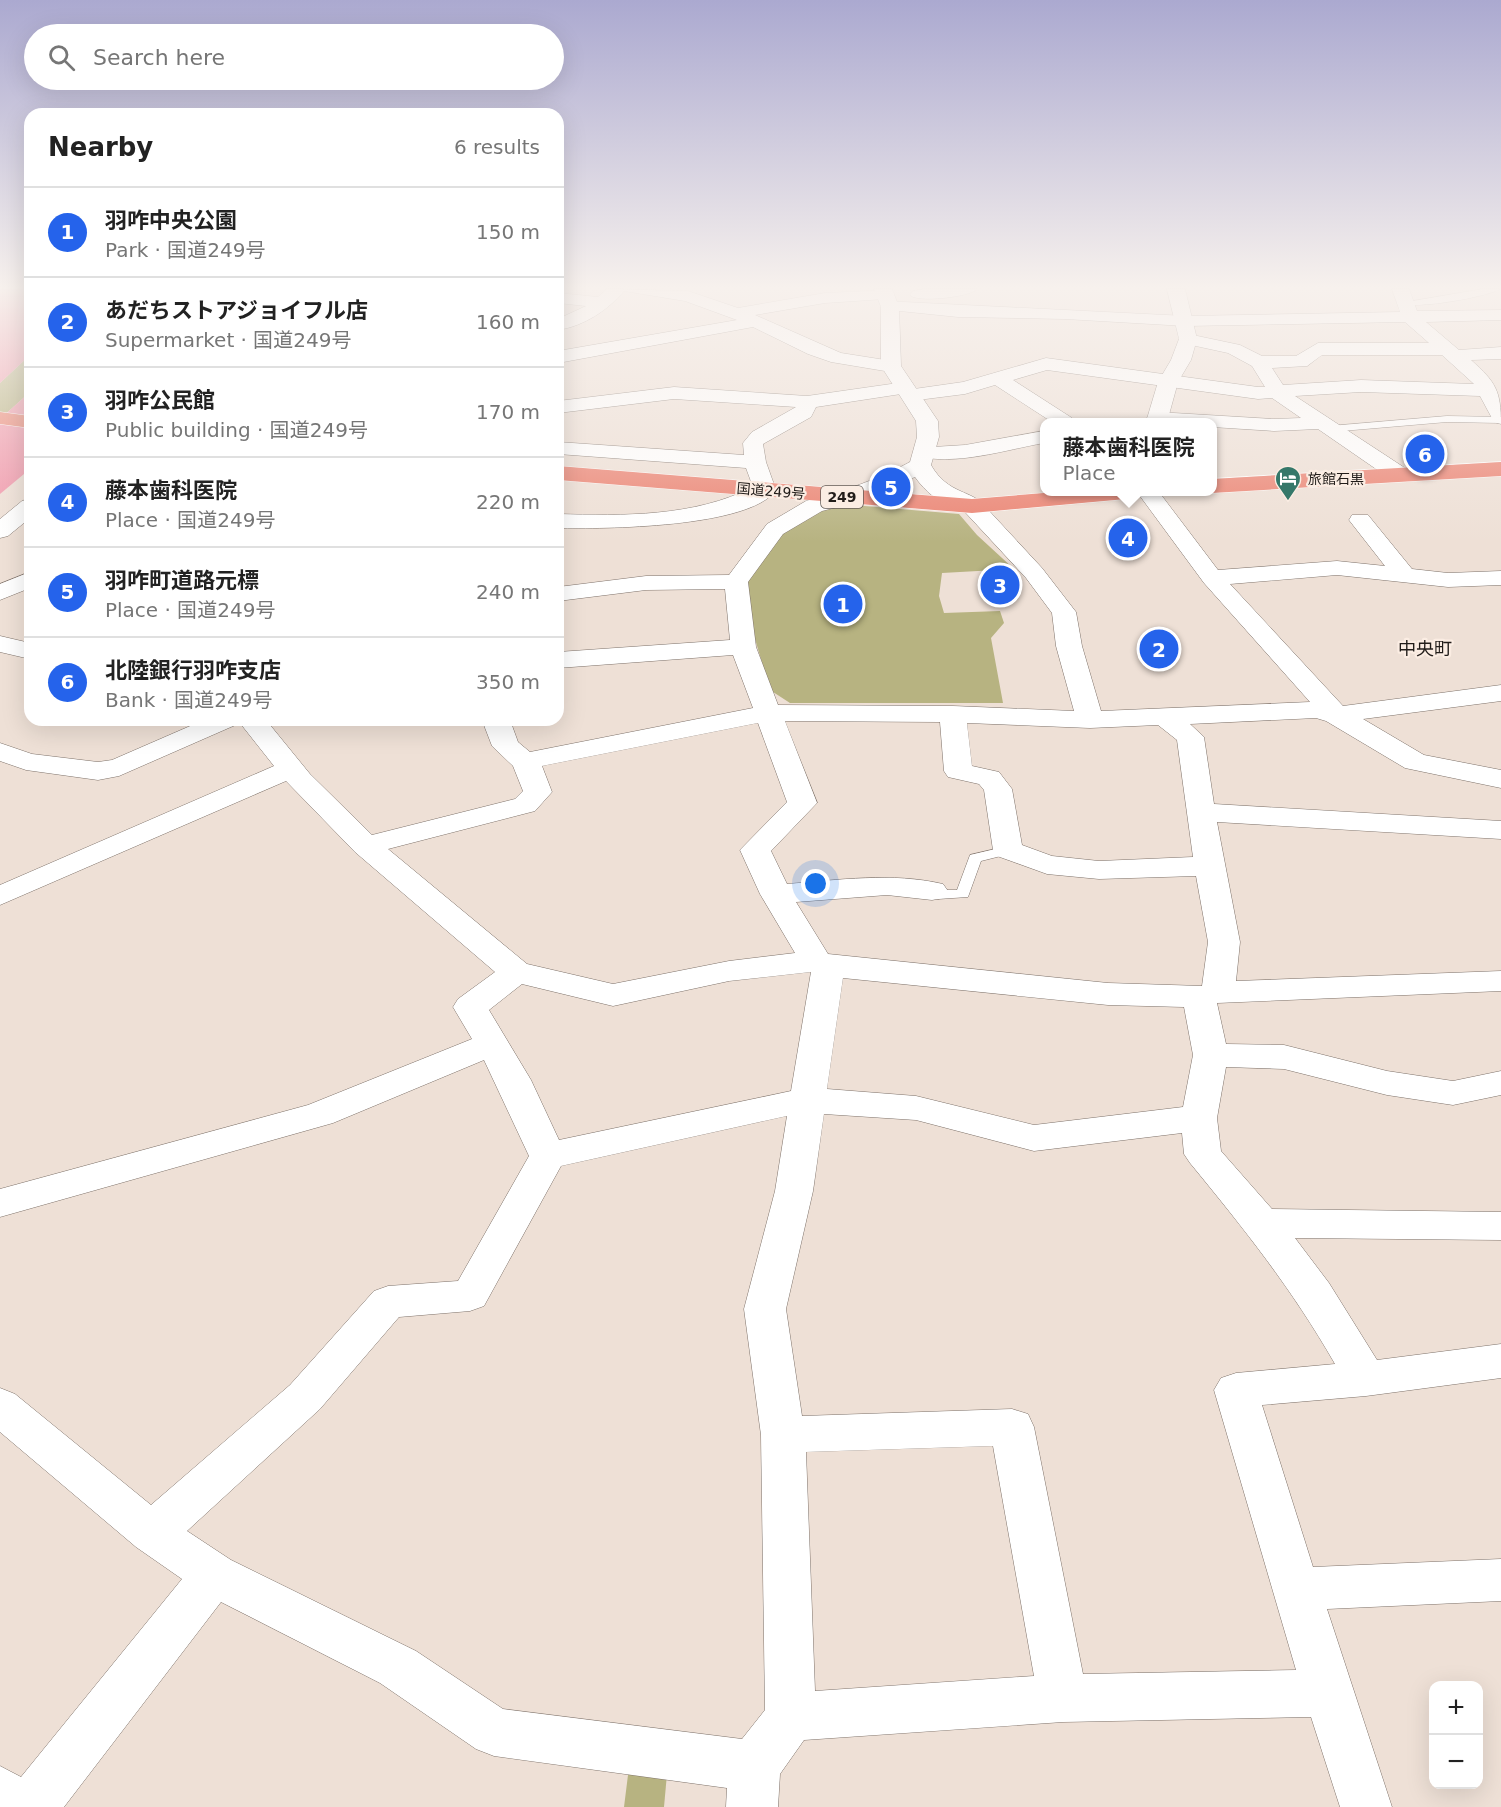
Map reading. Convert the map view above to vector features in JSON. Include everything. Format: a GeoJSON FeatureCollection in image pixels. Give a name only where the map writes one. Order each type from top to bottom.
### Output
{"type":"FeatureCollection","features":[{"type":"Feature","properties":{"kind":"highway"},"geometry":{"type":"LineString","coordinates":[[0,418],[24,421]]}},
{"type":"Feature","properties":{"kind":"highway"},"geometry":{"type":"LineString","coordinates":[[1217,486],[1501,469]]}},
{"type":"Feature","properties":{"kind":"highway","name":"国道249号"},"geometry":{"type":"LineString","coordinates":[[564,473],[972,506],[1082,496]]}},
{"type":"Feature","properties":{"kind":"street"},"geometry":{"type":"LineString","coordinates":[[896,373],[927,422],[928,437],[922,458],[928,482],[942,494],[972,506],[1034,573],[1064,612],[1069,646],[1090,720]]}},
{"type":"Feature","properties":{"kind":"street"},"geometry":{"type":"LineString","coordinates":[[564,406],[674,393],[807,402],[957,389],[1016,373]]}},
{"type":"Feature","properties":{"kind":"street"},"geometry":{"type":"LineString","coordinates":[[1112,373],[1279,394],[1362,386],[1493,393]]}},
{"type":"Feature","properties":{"kind":"street"},"geometry":{"type":"LineString","coordinates":[[1157,418],[1168,382],[1173,373]]}},
{"type":"Feature","properties":{"kind":"street"},"geometry":{"type":"LineString","coordinates":[[1265,373],[1279,394],[1400,475]]}},
{"type":"Feature","properties":{"kind":"street"},"geometry":{"type":"LineString","coordinates":[[1474,373],[1493,393],[1501,419]]}},
{"type":"Feature","properties":{"kind":"street"},"geometry":{"type":"LineString","coordinates":[[999,379],[1058,418]]}},
{"type":"Feature","properties":{"kind":"street"},"geometry":{"type":"LineString","coordinates":[[564,520],[612,522],[663,518],[747,502],[765,490],[754,462],[753,443],[759,436],[804,413],[807,402]]}},
{"type":"Feature","properties":{"kind":"street"},"geometry":{"type":"LineString","coordinates":[[1217,423],[1325,426]]}},
{"type":"Feature","properties":{"kind":"street"},"geometry":{"type":"LineString","coordinates":[[0,1406],[152,1533],[214,1575],[398,1667],[494,1732],[753,1787],[791,1717],[783,1435],[765,1309],[794,1191],[822,964],[776,894],[755,850],[802,803],[743,647],[736,582],[775,529],[814,506],[848,497],[893,480],[922,458],[1040,438]]}},
{"type":"Feature","properties":{"kind":"street"},"geometry":{"type":"LineString","coordinates":[[564,447],[754,462]]}},
{"type":"Feature","properties":{"kind":"street"},"geometry":{"type":"LineString","coordinates":[[1151,496],[1212,578],[1336,715]]}},
{"type":"Feature","properties":{"kind":"street"},"geometry":{"type":"LineString","coordinates":[[0,531],[24,511]]}},
{"type":"Feature","properties":{"kind":"street"},"geometry":{"type":"LineString","coordinates":[[1360,520],[1405,576]]}},
{"type":"Feature","properties":{"kind":"street"},"geometry":{"type":"LineString","coordinates":[[1212,578],[1337,568],[1448,580],[1501,578]]}},
{"type":"Feature","properties":{"kind":"street"},"geometry":{"type":"LineString","coordinates":[[0,593],[24,582]]}},
{"type":"Feature","properties":{"kind":"street"},"geometry":{"type":"LineString","coordinates":[[564,593],[646,583],[736,582]]}},
{"type":"Feature","properties":{"kind":"street"},"geometry":{"type":"LineString","coordinates":[[0,644],[24,650]]}},
{"type":"Feature","properties":{"kind":"street"},"geometry":{"type":"LineString","coordinates":[[564,660],[743,647]]}},
{"type":"Feature","properties":{"kind":"street"},"geometry":{"type":"LineString","coordinates":[[1336,715],[1501,693]]}},
{"type":"Feature","properties":{"kind":"street"},"geometry":{"type":"LineString","coordinates":[[526,762],[551,754],[768,713],[953,714],[1090,720],[1316,710],[1336,715],[1415,762],[1501,779]]}},
{"type":"Feature","properties":{"kind":"street"},"geometry":{"type":"LineString","coordinates":[[953,714],[958,771],[989,778],[998,789],[1008,850],[1047,865],[1099,870],[1210,866]]}},
{"type":"Feature","properties":{"kind":"street"},"geometry":{"type":"LineString","coordinates":[[1166,718],[1191,737],[1200,812],[1224,942],[1209,995],[1211,1055],[1199,1118],[1203,1154],[1262,1223],[1315,1294],[1366,1379]]}},
{"type":"Feature","properties":{"kind":"street"},"geometry":{"type":"LineString","coordinates":[[0,751],[26,762],[98,771],[119,768],[213,726]]}},
{"type":"Feature","properties":{"kind":"street"},"geometry":{"type":"LineString","coordinates":[[257,726],[291,769],[366,846],[516,972],[613,995],[661,987],[729,970],[822,964],[1108,994],[1209,995],[1501,981]]}},
{"type":"Feature","properties":{"kind":"street"},"geometry":{"type":"LineString","coordinates":[[366,846],[525,805],[538,792],[526,762],[506,746],[498,726]]}},
{"type":"Feature","properties":{"kind":"street"},"geometry":{"type":"LineString","coordinates":[[0,896],[291,769]]}},
{"type":"Feature","properties":{"kind":"street"},"geometry":{"type":"LineString","coordinates":[[1200,812],[1501,830]]}},
{"type":"Feature","properties":{"kind":"street"},"geometry":{"type":"LineString","coordinates":[[776,894],[887,886],[932,891]]}},
{"type":"Feature","properties":{"kind":"street"},"geometry":{"type":"LineString","coordinates":[[516,972],[470,1007],[513,1080],[548,1156]]}},
{"type":"Feature","properties":{"kind":"street"},"geometry":{"type":"LineString","coordinates":[[0,1203],[320,1114],[492,1044]]}},
{"type":"Feature","properties":{"kind":"street"},"geometry":{"type":"LineString","coordinates":[[1211,1055],[1284,1057],[1387,1083],[1453,1092],[1501,1083]]}},
{"type":"Feature","properties":{"kind":"street"},"geometry":{"type":"LineString","coordinates":[[152,1533],[305,1397],[388,1302],[470,1295],[548,1156],[806,1100],[916,1108],[1034,1138],[1199,1118]]}},
{"type":"Feature","properties":{"kind":"street"},"geometry":{"type":"LineString","coordinates":[[1262,1223],[1501,1227]]}},
{"type":"Feature","properties":{"kind":"street"},"geometry":{"type":"LineString","coordinates":[[1366,1807],[1326,1693],[1298,1588],[1236,1390],[1366,1379],[1501,1361]]}},
{"type":"Feature","properties":{"kind":"street"},"geometry":{"type":"LineString","coordinates":[[783,1435],[1012,1427],[1063,1698]]}},
{"type":"Feature","properties":{"kind":"street"},"geometry":{"type":"LineString","coordinates":[[31,1807],[214,1575]]}},
{"type":"Feature","properties":{"kind":"street"},"geometry":{"type":"LineString","coordinates":[[1298,1588],[1501,1580]]}},
{"type":"Feature","properties":{"kind":"street"},"geometry":{"type":"LineString","coordinates":[[791,1717],[1063,1698],[1326,1693]]}},
{"type":"Feature","properties":{"kind":"street"},"geometry":{"type":"LineString","coordinates":[[0,1792],[11,1807]]}},
{"type":"Feature","properties":{"kind":"lane"},"geometry":{"type":"LineString","coordinates":[[1325,426],[1447,419],[1501,419]]}},
{"type":"Feature","properties":{"kind":"lane"},"geometry":{"type":"LineString","coordinates":[[932,891],[938,895],[963,894],[975,858],[1008,850]]}},
{"type":"Feature","properties":{"kind":"shaded area"},"geometry":{"type":"Polygon","coordinates":[[[0,373],[10,373],[0,383],[0,373]]]}},
{"type":"Feature","properties":{"kind":"shaded area"},"geometry":{"type":"Polygon","coordinates":[[[10,373],[24,373],[24,397],[0,419],[0,383],[10,373]]]}},
{"type":"Feature","properties":{"kind":"shaded area"},"geometry":{"type":"Polygon","coordinates":[[[24,397],[24,474],[0,494],[0,419],[24,397]]]}},
{"type":"Feature","properties":{"kind":"shaded area"},"geometry":{"type":"Polygon","coordinates":[[[841,504],[959,514],[977,535],[1014,569],[942,573],[939,596],[944,613],[1000,611],[1004,623],[991,638],[1003,703],[790,703],[770,690],[740,588],[770,543],[790,524],[820,510],[841,504]]]}},
{"type":"Feature","properties":{"kind":"shaded area"},"geometry":{"type":"Polygon","coordinates":[[[630,1759],[668,1763],[664,1807],[624,1807],[630,1759]]]}},
{"type":"Feature","properties":{"kind":"place","name":"北陸銀行羽咋支店"},"geometry":{"type":"Point","coordinates":[1425,454]}},
{"type":"Feature","properties":{"kind":"place","name":"羽咋町道路元標"},"geometry":{"type":"Point","coordinates":[891,487]}},
{"type":"Feature","properties":{"kind":"place","name":"旅館石黒"},"geometry":{"type":"Point","coordinates":[1288,502]}},
{"type":"Feature","properties":{"kind":"place","name":"藤本歯科医院"},"geometry":{"type":"Point","coordinates":[1128,538]}},
{"type":"Feature","properties":{"kind":"place","name":"羽咋公民館"},"geometry":{"type":"Point","coordinates":[1000,585]}},
{"type":"Feature","properties":{"kind":"place","name":"羽咋中央公園"},"geometry":{"type":"Point","coordinates":[843,604]}},
{"type":"Feature","properties":{"kind":"place","name":"あだちストアジョイフル店"},"geometry":{"type":"Point","coordinates":[1159,649]}},
{"type":"Feature","properties":{"kind":"district","name":"中央町"},"geometry":{"type":"Point","coordinates":[1425,649]}}]}
